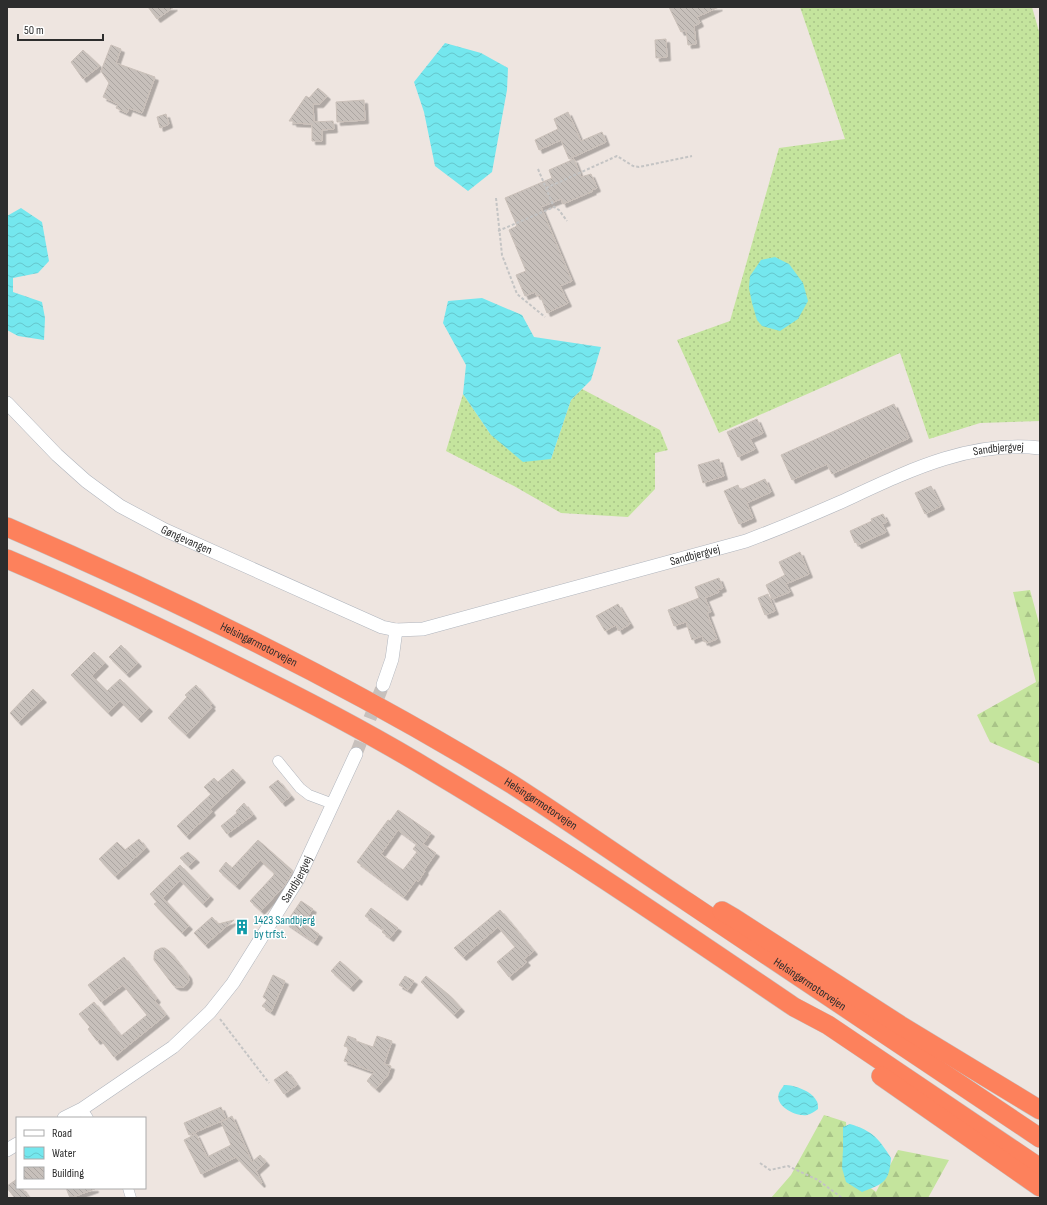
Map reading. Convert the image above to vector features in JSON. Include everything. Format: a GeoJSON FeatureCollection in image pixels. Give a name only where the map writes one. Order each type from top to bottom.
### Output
{"type":"FeatureCollection","features":[{"type":"Feature","properties":{"kind":"highway","name":"Helsingørmotorvejen"},"geometry":{"type":"LineString","coordinates":[[7,527],[219,624],[333,682],[415,727],[514,786],[1040,1138]]}},
{"type":"Feature","properties":{"kind":"highway","name":"Helsingørmotorvejen"},"geometry":{"type":"LineString","coordinates":[[7,558],[213,653],[325,711],[420,764],[540,837],[794,1007],[828,1025],[1040,1168]]}},
{"type":"Feature","properties":{"kind":"highway"},"geometry":{"type":"LineString","coordinates":[[640,870],[734,918],[900,1025],[1040,1110]]}},
{"type":"Feature","properties":{"kind":"highway"},"geometry":{"type":"LineString","coordinates":[[794,1007],[821,1034],[1040,1187]]}},
{"type":"Feature","properties":{"kind":"street","name":"Gøngevangen"},"geometry":{"type":"LineString","coordinates":[[7,403],[57,455],[86,481],[120,506],[165,530],[382,627],[396,630]]}},
{"type":"Feature","properties":{"kind":"street","name":"Sandbjergvej"},"geometry":{"type":"LineString","coordinates":[[396,630],[423,629],[746,541],[798,522],[896,477],[942,459],[983,449],[1040,448]]}},
{"type":"Feature","properties":{"kind":"street"},"geometry":{"type":"LineString","coordinates":[[383,686],[392,659],[396,630]]}},
{"type":"Feature","properties":{"kind":"street","name":"Sandbjergvej"},"geometry":{"type":"LineString","coordinates":[[69,1117],[85,1114],[173,1048],[212,1009],[234,983],[298,879],[356,754]]}},
{"type":"Feature","properties":{"kind":"street"},"geometry":{"type":"LineString","coordinates":[[278,761],[300,788],[309,794],[333,804]]}},
{"type":"Feature","properties":{"kind":"street"},"geometry":{"type":"LineString","coordinates":[[7,1150],[16,1145]]}},
{"type":"Feature","properties":{"kind":"path"},"geometry":{"type":"LineString","coordinates":[[546,188],[617,156],[633,166],[639,167],[692,156]]}},
{"type":"Feature","properties":{"kind":"path"},"geometry":{"type":"LineString","coordinates":[[538,169],[554,207],[559,210],[567,221]]}},
{"type":"Feature","properties":{"kind":"path"},"geometry":{"type":"LineString","coordinates":[[496,198],[498,231],[502,255],[516,294],[545,317]]}},
{"type":"Feature","properties":{"kind":"path"},"geometry":{"type":"LineString","coordinates":[[498,231],[554,207]]}},
{"type":"Feature","properties":{"kind":"path"},"geometry":{"type":"LineString","coordinates":[[212,1009],[269,1083]]}},
{"type":"Feature","properties":{"kind":"path"},"geometry":{"type":"LineString","coordinates":[[760,1163],[770,1170],[788,1166],[818,1180],[842,1198]]}},
{"type":"Feature","properties":{"kind":"green space"},"geometry":{"type":"Polygon","coordinates":[[[800,7],[1032,7],[1040,35],[1040,421],[980,423],[929,439],[900,353],[719,433],[677,340],[730,321],[779,148],[845,139],[800,7]]]}},
{"type":"Feature","properties":{"kind":"green space"},"geometry":{"type":"Polygon","coordinates":[[[582,389],[660,430],[668,450],[655,453],[655,489],[628,517],[561,513],[514,486],[446,451],[463,394],[491,435],[551,459],[571,400],[582,389]]]}},
{"type":"Feature","properties":{"kind":"green space"},"geometry":{"type":"Polygon","coordinates":[[[1030,590],[1040,627],[1040,764],[990,742],[977,715],[1036,682],[1013,592],[1030,590]]]}},
{"type":"Feature","properties":{"kind":"green space"},"geometry":{"type":"Polygon","coordinates":[[[824,1115],[846,1122],[848,1171],[876,1192],[898,1150],[949,1160],[928,1198],[771,1198],[791,1175],[824,1115]]]}},
{"type":"Feature","properties":{"kind":"water"},"geometry":{"type":"Polygon","coordinates":[[[445,43],[481,53],[508,68],[507,90],[492,172],[468,191],[435,166],[424,112],[414,82],[445,43]]]}},
{"type":"Feature","properties":{"kind":"water"},"geometry":{"type":"Polygon","coordinates":[[[21,208],[42,222],[49,261],[38,273],[13,278],[13,292],[42,302],[45,318],[44,340],[18,336],[7,330],[7,216],[21,208]]]}},
{"type":"Feature","properties":{"kind":"water"},"geometry":{"type":"Polygon","coordinates":[[[775,257],[789,264],[803,283],[808,301],[798,319],[780,331],[762,326],[757,320],[749,288],[750,276],[761,260],[775,257]]]}},
{"type":"Feature","properties":{"kind":"water"},"geometry":{"type":"Polygon","coordinates":[[[482,298],[522,315],[534,337],[601,347],[591,380],[571,400],[551,459],[523,462],[491,435],[463,394],[466,365],[443,323],[448,301],[482,298]]]}},
{"type":"Feature","properties":{"kind":"water"},"geometry":{"type":"Polygon","coordinates":[[[784,1085],[798,1087],[807,1091],[814,1097],[818,1104],[818,1109],[808,1115],[797,1114],[787,1110],[778,1098],[779,1092],[784,1085]]]}},
{"type":"Feature","properties":{"kind":"water"},"geometry":{"type":"Polygon","coordinates":[[[850,1124],[875,1136],[891,1158],[889,1173],[884,1181],[862,1192],[846,1182],[842,1168],[843,1127],[850,1124]]]}},
{"type":"Feature","properties":{"kind":"building"},"geometry":{"type":"Polygon","coordinates":[[[148,7],[174,7],[157,19],[148,7]]]}},
{"type":"Feature","properties":{"kind":"building"},"geometry":{"type":"Polygon","coordinates":[[[669,7],[719,7],[697,17],[700,23],[694,26],[696,44],[688,45],[686,30],[681,32],[669,7]]]}},
{"type":"Feature","properties":{"kind":"building"},"geometry":{"type":"Polygon","coordinates":[[[666,39],[667,57],[656,58],[655,40],[666,39]]]}},
{"type":"Feature","properties":{"kind":"building"},"geometry":{"type":"Polygon","coordinates":[[[111,45],[121,49],[116,63],[155,77],[142,113],[129,108],[127,113],[116,108],[118,104],[103,97],[109,83],[101,71],[111,45]]]}},
{"type":"Feature","properties":{"kind":"building"},"geometry":{"type":"Polygon","coordinates":[[[83,50],[100,66],[83,79],[71,62],[83,50]]]}},
{"type":"Feature","properties":{"kind":"building"},"geometry":{"type":"Polygon","coordinates":[[[318,88],[327,96],[320,104],[313,104],[314,122],[333,121],[334,129],[322,130],[322,141],[312,141],[312,124],[293,123],[293,121],[289,121],[306,96],[309,98],[318,88]]]}},
{"type":"Feature","properties":{"kind":"building"},"geometry":{"type":"Polygon","coordinates":[[[364,100],[365,120],[337,122],[336,102],[364,100]]]}},
{"type":"Feature","properties":{"kind":"building"},"geometry":{"type":"Polygon","coordinates":[[[568,112],[581,141],[602,132],[606,142],[569,159],[561,140],[539,150],[535,140],[558,129],[554,119],[568,112]]]}},
{"type":"Feature","properties":{"kind":"building"},"geometry":{"type":"Polygon","coordinates":[[[166,114],[169,124],[160,128],[157,117],[166,114]]]}},
{"type":"Feature","properties":{"kind":"building"},"geometry":{"type":"Polygon","coordinates":[[[574,159],[581,177],[591,174],[597,188],[563,204],[561,199],[541,207],[572,281],[560,286],[568,303],[547,313],[540,295],[537,296],[535,292],[525,296],[516,275],[526,271],[509,230],[517,226],[505,198],[552,178],[549,170],[574,159]]]}},
{"type":"Feature","properties":{"kind":"building"},"geometry":{"type":"Polygon","coordinates":[[[894,404],[909,438],[832,474],[827,464],[792,480],[781,455],[894,404]]]}},
{"type":"Feature","properties":{"kind":"building"},"geometry":{"type":"Polygon","coordinates":[[[757,419],[763,433],[750,439],[755,449],[738,457],[727,432],[757,419]]]}},
{"type":"Feature","properties":{"kind":"building"},"geometry":{"type":"Polygon","coordinates":[[[719,459],[724,476],[703,483],[698,465],[719,459]]]}},
{"type":"Feature","properties":{"kind":"building"},"geometry":{"type":"Polygon","coordinates":[[[765,479],[771,492],[747,503],[753,518],[739,524],[724,491],[738,485],[740,490],[765,479]]]}},
{"type":"Feature","properties":{"kind":"building"},"geometry":{"type":"Polygon","coordinates":[[[931,486],[941,506],[925,514],[915,493],[931,486]]]}},
{"type":"Feature","properties":{"kind":"building"},"geometry":{"type":"Polygon","coordinates":[[[883,514],[887,522],[882,524],[886,532],[858,545],[856,542],[855,543],[850,531],[883,514]]]}},
{"type":"Feature","properties":{"kind":"building"},"geometry":{"type":"Polygon","coordinates":[[[800,552],[809,574],[786,584],[790,592],[772,599],[766,585],[785,575],[779,562],[800,552]]]}},
{"type":"Feature","properties":{"kind":"building"},"geometry":{"type":"Polygon","coordinates":[[[719,578],[723,588],[718,590],[719,592],[705,598],[711,612],[707,613],[717,639],[707,643],[706,641],[704,642],[702,636],[692,640],[686,622],[674,626],[668,610],[699,598],[695,587],[719,578]]]}},
{"type":"Feature","properties":{"kind":"building"},"geometry":{"type":"Polygon","coordinates":[[[768,594],[775,611],[765,615],[758,598],[768,594]]]}},
{"type":"Feature","properties":{"kind":"building"},"geometry":{"type":"Polygon","coordinates":[[[618,604],[630,624],[619,631],[616,625],[605,631],[596,616],[618,604]]]}},
{"type":"Feature","properties":{"kind":"building"},"geometry":{"type":"Polygon","coordinates":[[[121,645],[138,663],[126,674],[109,657],[121,645]]]}},
{"type":"Feature","properties":{"kind":"building"},"geometry":{"type":"Polygon","coordinates":[[[94,652],[105,663],[92,676],[107,691],[120,679],[149,708],[138,719],[120,701],[108,713],[71,675],[94,652]]]}},
{"type":"Feature","properties":{"kind":"building"},"geometry":{"type":"Polygon","coordinates":[[[196,685],[212,704],[210,705],[212,707],[186,735],[168,718],[187,697],[185,695],[196,685]]]}},
{"type":"Feature","properties":{"kind":"building"},"geometry":{"type":"Polygon","coordinates":[[[33,689],[43,699],[18,722],[10,713],[33,689]]]}},
{"type":"Feature","properties":{"kind":"building"},"geometry":{"type":"Polygon","coordinates":[[[233,769],[242,779],[210,809],[212,812],[186,836],[177,826],[211,794],[204,787],[214,778],[218,782],[233,769]]]}},
{"type":"Feature","properties":{"kind":"building"},"geometry":{"type":"Polygon","coordinates":[[[278,780],[291,796],[282,803],[269,787],[278,780]]]}},
{"type":"Feature","properties":{"kind":"building"},"geometry":{"type":"Polygon","coordinates":[[[244,803],[253,815],[227,834],[221,826],[237,813],[236,811],[244,803]]]}},
{"type":"Feature","properties":{"kind":"building"},"geometry":{"type":"Polygon","coordinates":[[[398,810],[431,833],[423,844],[436,853],[424,870],[425,871],[418,882],[416,880],[404,897],[357,862],[388,820],[390,821],[398,810]],[[398,830],[381,854],[403,870],[417,852],[413,849],[417,844],[398,830]]]}},
{"type":"Feature","properties":{"kind":"building"},"geometry":{"type":"Polygon","coordinates":[[[139,839],[146,848],[115,876],[99,859],[117,842],[125,850],[139,839]]]}},
{"type":"Feature","properties":{"kind":"building"},"geometry":{"type":"Polygon","coordinates":[[[258,840],[293,871],[285,885],[261,911],[250,901],[274,875],[274,873],[260,860],[236,886],[219,871],[226,862],[232,868],[258,840]]]}},
{"type":"Feature","properties":{"kind":"building"},"geometry":{"type":"Polygon","coordinates":[[[188,852],[196,859],[188,866],[180,858],[188,852]]]}},
{"type":"Feature","properties":{"kind":"building"},"geometry":{"type":"Polygon","coordinates":[[[180,865],[210,896],[203,904],[180,880],[163,898],[189,926],[182,933],[154,904],[157,902],[150,894],[180,865]]]}},
{"type":"Feature","properties":{"kind":"building"},"geometry":{"type":"Polygon","coordinates":[[[301,901],[313,909],[303,923],[319,934],[314,942],[286,923],[301,901]]]}},
{"type":"Feature","properties":{"kind":"building"},"geometry":{"type":"Polygon","coordinates":[[[371,908],[398,928],[390,938],[382,932],[384,930],[365,916],[371,908]]]}},
{"type":"Feature","properties":{"kind":"building"},"geometry":{"type":"Polygon","coordinates":[[[500,910],[534,951],[524,959],[527,962],[509,977],[497,962],[515,947],[498,927],[463,957],[454,948],[500,910]]]}},
{"type":"Feature","properties":{"kind":"building"},"geometry":{"type":"Polygon","coordinates":[[[212,917],[218,924],[234,920],[205,945],[194,933],[212,917]]]}},
{"type":"Feature","properties":{"kind":"building"},"geometry":{"type":"Polygon","coordinates":[[[165,948],[169,951],[188,975],[189,980],[184,987],[177,987],[173,985],[154,960],[155,951],[165,948]]]}},
{"type":"Feature","properties":{"kind":"building"},"geometry":{"type":"Polygon","coordinates":[[[124,957],[157,999],[155,1001],[166,1015],[114,1057],[100,1039],[97,1041],[88,1029],[90,1027],[79,1014],[94,1002],[121,1036],[147,1015],[123,985],[101,1002],[88,985],[124,957]]]}},
{"type":"Feature","properties":{"kind":"building"},"geometry":{"type":"Polygon","coordinates":[[[340,961],[359,978],[350,988],[331,971],[340,961]]]}},
{"type":"Feature","properties":{"kind":"building"},"geometry":{"type":"Polygon","coordinates":[[[273,975],[285,981],[271,1012],[262,1006],[267,1000],[263,997],[273,975]]]}},
{"type":"Feature","properties":{"kind":"building"},"geometry":{"type":"Polygon","coordinates":[[[405,976],[414,981],[408,990],[399,985],[405,976]]]}},
{"type":"Feature","properties":{"kind":"building"},"geometry":{"type":"Polygon","coordinates":[[[426,976],[449,995],[461,1008],[454,1015],[421,982],[426,976]]]}},
{"type":"Feature","properties":{"kind":"building"},"geometry":{"type":"Polygon","coordinates":[[[348,1036],[356,1039],[356,1041],[373,1047],[377,1036],[392,1041],[384,1064],[391,1066],[388,1075],[376,1089],[367,1081],[374,1072],[344,1061],[349,1048],[344,1046],[348,1036]]]}},
{"type":"Feature","properties":{"kind":"building"},"geometry":{"type":"Polygon","coordinates":[[[287,1071],[297,1085],[284,1094],[274,1080],[287,1071]]]}},
{"type":"Feature","properties":{"kind":"building"},"geometry":{"type":"Polygon","coordinates":[[[221,1107],[226,1119],[189,1135],[184,1123],[221,1107]]]}},
{"type":"Feature","properties":{"kind":"building"},"geometry":{"type":"Polygon","coordinates":[[[232,1116],[252,1162],[260,1155],[266,1162],[256,1171],[262,1183],[261,1184],[236,1157],[201,1174],[184,1140],[196,1134],[207,1157],[231,1145],[221,1122],[232,1116]]]}},
{"type":"Feature","properties":{"kind":"building"},"geometry":{"type":"Polygon","coordinates":[[[16,1180],[16,1189],[23,1189],[29,1198],[15,1198],[7,1186],[16,1180]]]}},
{"type":"Feature","properties":{"kind":"building"},"geometry":{"type":"Polygon","coordinates":[[[66,1189],[95,1189],[70,1198],[66,1189]]]}},
{"type":"Feature","properties":{"kind":"tunnel"},"geometry":{"type":"LineString","coordinates":[[356,754],[383,685]]}},
{"type":"Feature","properties":{"kind":"place","name":"1423 Sandbjerg by trfst."},"geometry":{"type":"Point","coordinates":[242,927]}}]}
